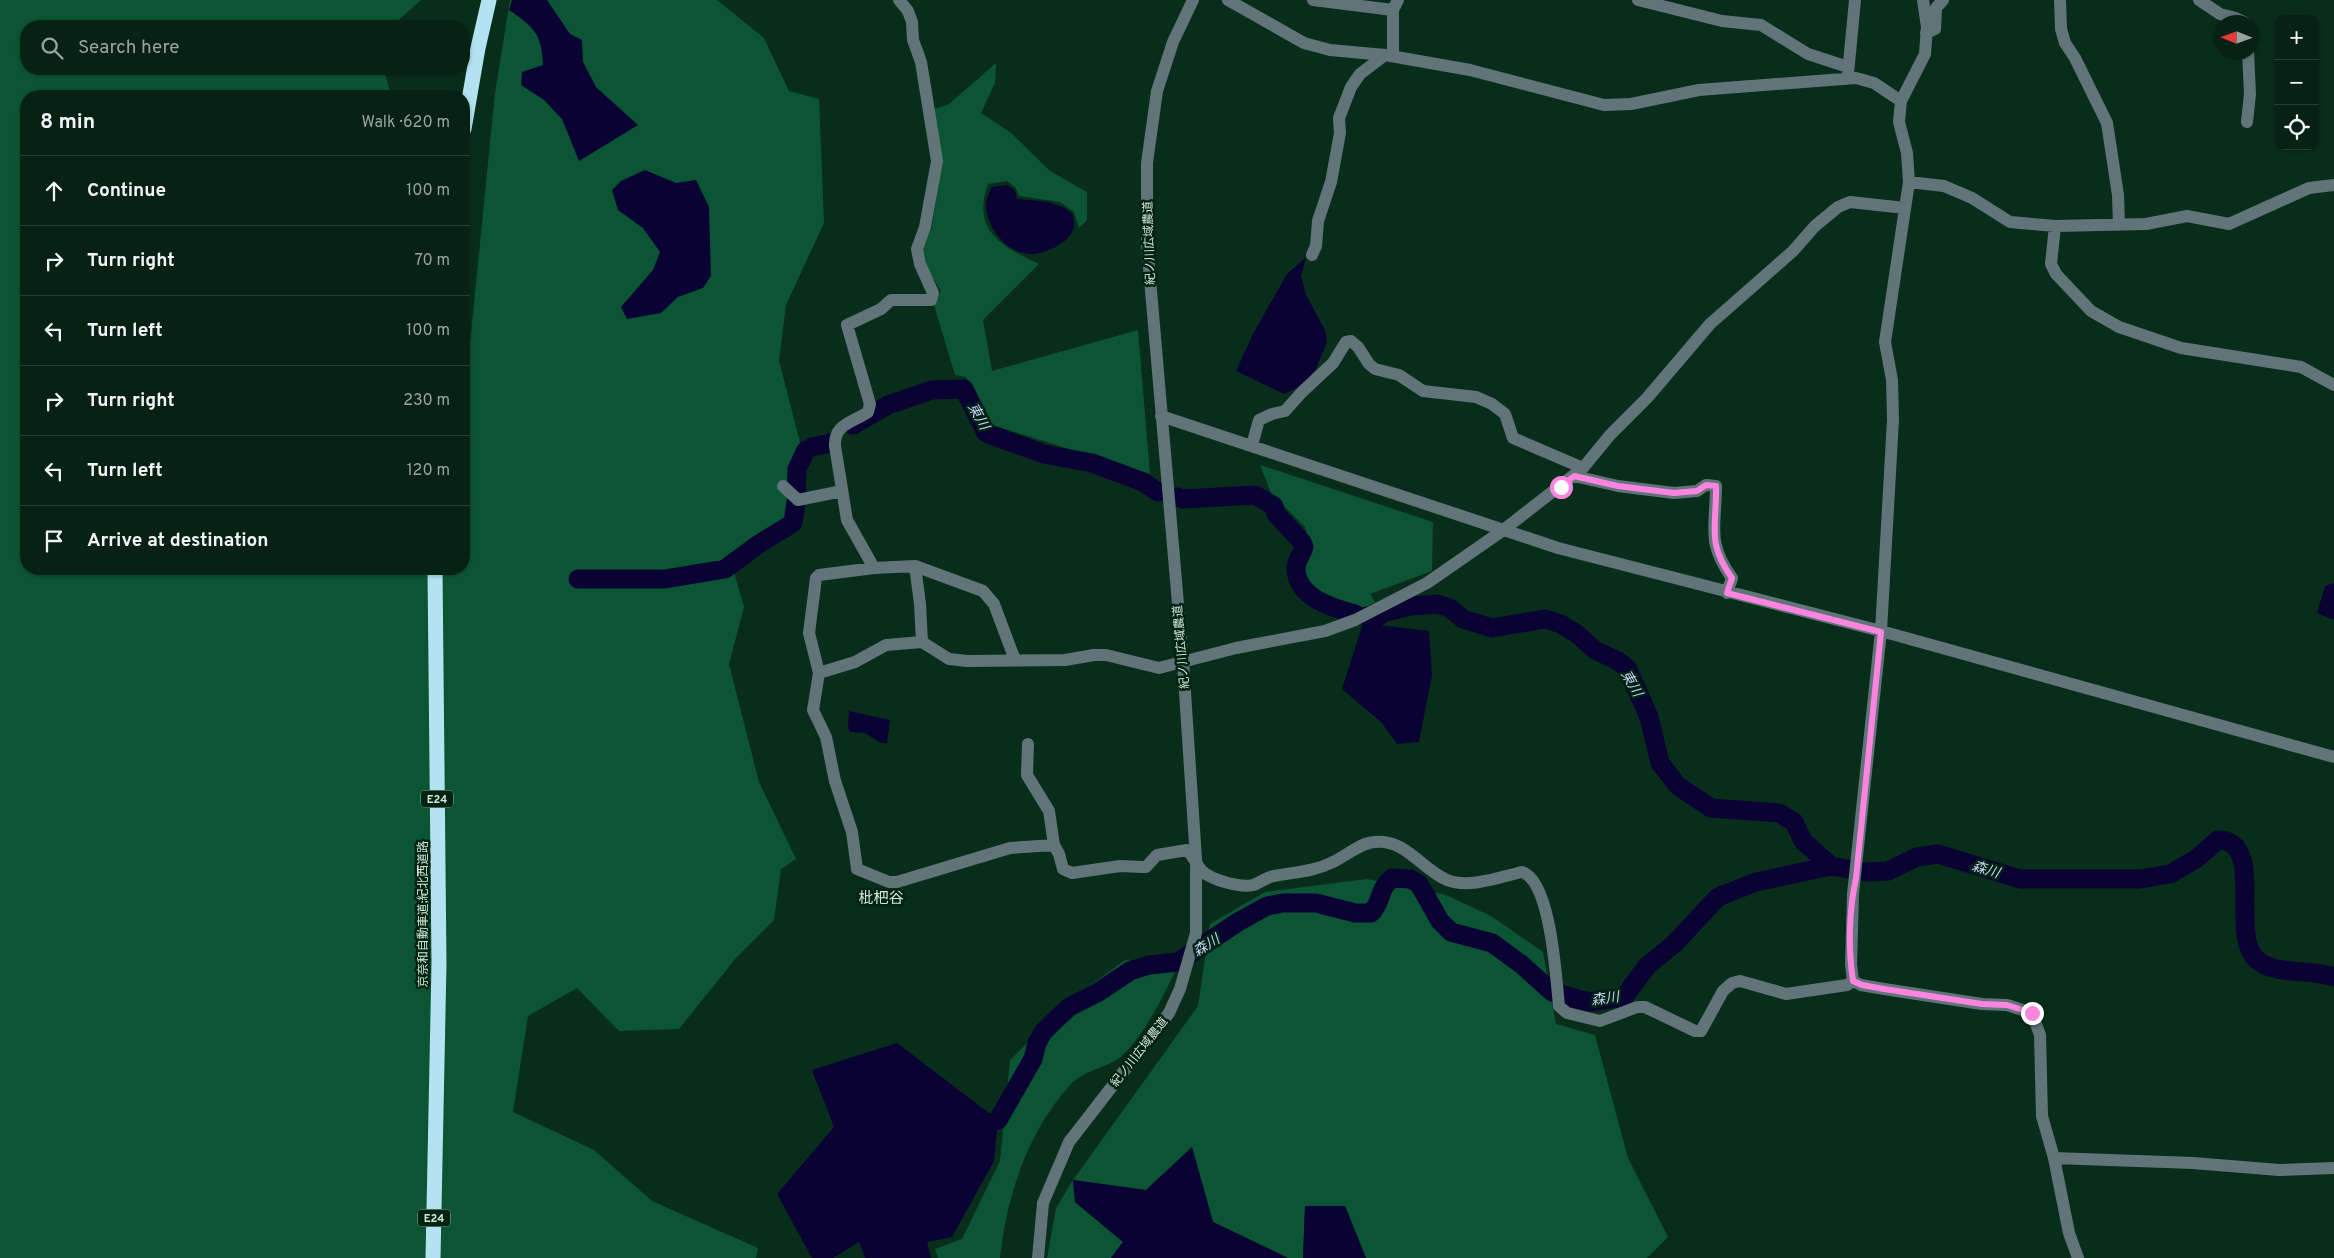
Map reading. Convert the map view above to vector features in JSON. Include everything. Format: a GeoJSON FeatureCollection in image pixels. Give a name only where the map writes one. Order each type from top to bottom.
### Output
{"type":"FeatureCollection","features":[{"type":"Feature","properties":{"kind":"highway"},"geometry":{"type":"LineString","coordinates":[[470,94],[489,0]]}},
{"type":"Feature","properties":{"kind":"highway","name":"京奈和自動車道;紀北西道路"},"geometry":{"type":"LineString","coordinates":[[433,1258],[439,964],[434,635],[436,575]]}},
{"type":"Feature","properties":{"kind":"street"},"geometry":{"type":"LineString","coordinates":[[874,568],[847,520],[834,437],[838,429],[868,412],[870,404],[847,326],[881,309],[891,300],[931,300],[933,293],[920,264],[917,249],[925,227],[937,161],[921,62],[913,40],[910,16],[899,0]]}},
{"type":"Feature","properties":{"kind":"street","name":"紀ノ川広域農道"},"geometry":{"type":"LineString","coordinates":[[1038,1258],[1043,1203],[1069,1142],[1169,1014],[1180,989],[1196,932],[1196,859],[1183,662],[1147,244],[1147,163],[1157,92],[1172,42],[1193,0]]}},
{"type":"Feature","properties":{"kind":"street"},"geometry":{"type":"LineString","coordinates":[[1313,0],[1396,5],[1389,56]]}},
{"type":"Feature","properties":{"kind":"street"},"geometry":{"type":"LineString","coordinates":[[1638,0],[1722,21],[1761,25],[1808,54],[1874,83],[1901,101]]}},
{"type":"Feature","properties":{"kind":"street"},"geometry":{"type":"LineString","coordinates":[[1848,73],[1855,0]]}},
{"type":"Feature","properties":{"kind":"street"},"geometry":{"type":"LineString","coordinates":[[1853,981],[1851,964],[1853,894],[1857,872],[1881,632],[1893,420],[1892,380],[1885,342],[1909,182],[1907,153],[1899,122],[1901,101],[1925,54],[1926,33],[1923,0]]}},
{"type":"Feature","properties":{"kind":"street"},"geometry":{"type":"LineString","coordinates":[[1926,33],[1935,29],[1936,8],[1943,0]]}},
{"type":"Feature","properties":{"kind":"street"},"geometry":{"type":"LineString","coordinates":[[2060,0],[2061,29],[2065,44],[2075,58],[2107,123],[2118,194],[2119,225]]}},
{"type":"Feature","properties":{"kind":"street"},"geometry":{"type":"LineString","coordinates":[[2199,0],[2224,15]]}},
{"type":"Feature","properties":{"kind":"street"},"geometry":{"type":"LineString","coordinates":[[1235,2],[1304,43],[1330,50],[1389,56],[1470,70],[1604,105],[1631,104],[1700,90],[1848,73]]}},
{"type":"Feature","properties":{"kind":"street"},"geometry":{"type":"LineString","coordinates":[[1312,255],[1316,246],[1318,221],[1331,182],[1340,132],[1339,118],[1351,87],[1360,74],[1389,56]]}},
{"type":"Feature","properties":{"kind":"street"},"geometry":{"type":"LineString","coordinates":[[2248,60],[2250,94],[2248,122]]}},
{"type":"Feature","properties":{"kind":"street"},"geometry":{"type":"LineString","coordinates":[[1909,182],[1944,186],[1972,198],[2010,222],[2055,226],[2146,224],[2187,216],[2228,224],[2309,188],[2334,185]]}},
{"type":"Feature","properties":{"kind":"street"},"geometry":{"type":"LineString","coordinates":[[820,673],[855,662],[886,645],[922,642],[948,659],[967,661],[1065,660],[1094,655],[1122,658],[1159,668],[1236,648],[1325,631],[1355,620],[1427,584],[1579,472],[1610,435],[1647,398],[1710,324],[1793,251],[1815,226],[1838,207],[1850,202],[1905,208]]}},
{"type":"Feature","properties":{"kind":"street"},"geometry":{"type":"LineString","coordinates":[[2055,226],[2051,264],[2056,274],[2091,312],[2119,328],[2181,348],[2301,367],[2334,385]]}},
{"type":"Feature","properties":{"kind":"street"},"geometry":{"type":"LineString","coordinates":[[1252,445],[1259,420],[1285,411],[1333,363],[1346,342],[1351,342],[1358,347],[1369,364],[1375,369],[1399,375],[1423,391],[1476,397],[1492,404],[1505,414],[1513,438],[1579,472],[1618,486],[1665,492],[1697,491],[1706,485],[1716,486],[1713,533],[1721,563],[1732,578],[1727,593]]}},
{"type":"Feature","properties":{"kind":"street"},"geometry":{"type":"LineString","coordinates":[[1161,416],[1558,548],[1881,632],[2334,757]]}},
{"type":"Feature","properties":{"kind":"street"},"geometry":{"type":"LineString","coordinates":[[783,486],[798,500],[842,492]]}},
{"type":"Feature","properties":{"kind":"street"},"geometry":{"type":"LineString","coordinates":[[1015,660],[994,604],[987,594],[933,571],[915,566],[874,568],[819,575],[816,578],[808,632],[820,673],[813,710],[826,737],[835,780],[852,832],[857,869],[889,882],[896,882],[1010,848],[1054,844]]}},
{"type":"Feature","properties":{"kind":"street"},"geometry":{"type":"LineString","coordinates":[[915,566],[922,642]]}},
{"type":"Feature","properties":{"kind":"street"},"geometry":{"type":"LineString","coordinates":[[1028,744],[1026,776],[1050,811],[1054,844],[1063,868],[1072,873],[1120,866],[1142,868],[1157,855],[1187,850],[1196,859],[1202,871],[1208,875],[1238,885],[1249,885],[1272,876],[1308,872],[1323,867],[1374,842],[1401,846],[1418,861],[1448,880],[1472,882],[1522,872],[1527,874],[1539,890],[1550,936],[1559,1006],[1567,1013],[1579,1018],[1600,1021],[1637,1007],[1645,1007],[1695,1031],[1701,1031],[1723,991],[1732,983],[1740,981],[1786,994],[1847,985],[1853,981]]}},
{"type":"Feature","properties":{"kind":"street"},"geometry":{"type":"LineString","coordinates":[[1853,981],[1862,985],[1884,989],[1982,1004],[2007,1005],[2032,1013],[2040,1035],[2042,1116],[2054,1158],[2070,1233],[2078,1258]]}},
{"type":"Feature","properties":{"kind":"street"},"geometry":{"type":"LineString","coordinates":[[2054,1158],[2193,1163],[2279,1170],[2334,1168]]}},
{"type":"Feature","properties":{"kind":"green space"},"geometry":{"type":"Polygon","coordinates":[[[0,0],[421,0],[399,20],[20,20],[20,75],[386,75],[389,90],[20,90],[20,575],[470,575],[470,344],[495,93],[510,0],[717,0],[764,38],[789,91],[819,99],[824,223],[786,305],[779,361],[801,446],[793,507],[782,541],[760,549],[733,569],[744,607],[729,664],[759,782],[796,859],[781,869],[774,920],[736,958],[679,1029],[619,1031],[577,988],[528,1016],[513,1112],[594,1150],[652,1201],[758,1248],[756,1258],[0,1258],[0,0]]]}},
{"type":"Feature","properties":{"kind":"green space"},"geometry":{"type":"Polygon","coordinates":[[[996,63],[995,83],[981,113],[1010,132],[1050,171],[1087,192],[1087,220],[1079,228],[1074,212],[1060,202],[1019,196],[1015,187],[1007,181],[988,184],[984,200],[984,214],[987,225],[1003,244],[1039,264],[983,320],[992,371],[1138,330],[1150,474],[992,425],[966,377],[955,375],[934,305],[941,291],[928,270],[923,249],[932,227],[942,163],[934,109],[949,104],[996,63]]]}},
{"type":"Feature","properties":{"kind":"green space"},"geometry":{"type":"Polygon","coordinates":[[[1260,465],[1433,522],[1432,571],[1370,594],[1375,602],[1362,609],[1336,602],[1314,592],[1307,585],[1304,575],[1304,563],[1310,547],[1305,527],[1271,493],[1260,465]]]}},
{"type":"Feature","properties":{"kind":"green space"},"geometry":{"type":"Polygon","coordinates":[[[1367,879],[1446,895],[1491,916],[1543,952],[1556,1024],[1595,1035],[1628,1158],[1668,1237],[1647,1258],[1366,1258],[1345,1206],[1305,1206],[1303,1258],[1288,1258],[1213,1222],[1192,1148],[1146,1190],[1073,1180],[1198,1006],[1210,924],[1265,892],[1367,879]]]}},
{"type":"Feature","properties":{"kind":"green space"},"geometry":{"type":"Polygon","coordinates":[[[1125,960],[1177,968],[1147,1025],[1123,1055],[1111,1063],[1075,1080],[1042,1123],[1031,1144],[1014,1188],[1003,1234],[1000,1258],[938,1258],[935,1249],[962,1239],[1000,1161],[1010,1060],[1072,999],[1125,960]]]}},
{"type":"Feature","properties":{"kind":"green space"},"geometry":{"type":"Polygon","coordinates":[[[1073,1180],[1075,1202],[1123,1242],[1111,1258],[1047,1258],[1056,1208],[1073,1180]]]}},
{"type":"Feature","properties":{"kind":"shaded area"},"geometry":{"type":"Polygon","coordinates":[[[512,0],[547,0],[570,34],[582,40],[583,62],[596,87],[638,125],[579,161],[562,119],[544,100],[521,85],[522,72],[543,65],[542,54],[535,32],[525,21],[509,10],[512,0]]]}},
{"type":"Feature","properties":{"kind":"shaded area"},"geometry":{"type":"Polygon","coordinates":[[[645,170],[676,183],[696,180],[709,207],[711,276],[703,288],[678,297],[661,313],[627,319],[621,307],[653,270],[660,252],[643,228],[618,210],[612,190],[621,181],[645,170]]]}},
{"type":"Feature","properties":{"kind":"shaded area"},"geometry":{"type":"Polygon","coordinates":[[[1007,185],[1015,190],[1017,199],[1052,203],[1072,213],[1073,230],[1064,242],[1050,250],[1035,254],[1020,252],[1004,243],[989,219],[986,201],[992,187],[1007,185]]]}},
{"type":"Feature","properties":{"kind":"shaded area"},"geometry":{"type":"Polygon","coordinates":[[[1306,257],[1301,276],[1306,295],[1325,330],[1327,342],[1315,371],[1303,385],[1284,394],[1236,371],[1254,332],[1287,274],[1306,257]]]}},
{"type":"Feature","properties":{"kind":"shaded area"},"geometry":{"type":"Polygon","coordinates":[[[2334,583],[2334,620],[2317,613],[2325,586],[2334,583]]]}},
{"type":"Feature","properties":{"kind":"shaded area"},"geometry":{"type":"Polygon","coordinates":[[[1363,623],[1429,631],[1432,675],[1419,742],[1397,744],[1381,722],[1342,689],[1363,623]]]}},
{"type":"Feature","properties":{"kind":"shaded area"},"geometry":{"type":"Polygon","coordinates":[[[849,711],[890,720],[887,743],[881,743],[865,733],[850,732],[848,728],[849,711]]]}},
{"type":"Feature","properties":{"kind":"shaded area"},"geometry":{"type":"Polygon","coordinates":[[[897,1043],[998,1120],[994,1161],[952,1237],[927,1242],[931,1258],[865,1258],[859,1242],[833,1258],[812,1258],[777,1194],[834,1127],[812,1070],[897,1043]]]}},
{"type":"Feature","properties":{"kind":"shaded area"},"geometry":{"type":"Polygon","coordinates":[[[1192,1147],[1213,1222],[1288,1258],[1111,1258],[1123,1242],[1075,1202],[1073,1180],[1146,1190],[1192,1147]]]}},
{"type":"Feature","properties":{"kind":"shaded area"},"geometry":{"type":"Polygon","coordinates":[[[1305,1206],[1345,1206],[1366,1258],[1303,1258],[1305,1206]]]}},
{"type":"Feature","properties":{"kind":"waterway","name":"東川"},"geometry":{"type":"LineString","coordinates":[[853,425],[888,405],[932,390],[964,389],[986,433],[1044,454],[1092,463],[1143,482],[1158,492]]}},
{"type":"Feature","properties":{"kind":"waterway","name":"東川"},"geometry":{"type":"LineString","coordinates":[[812,447],[831,443]]}},
{"type":"Feature","properties":{"kind":"waterway","name":"東川"},"geometry":{"type":"LineString","coordinates":[[796,497],[797,469],[806,450]]}},
{"type":"Feature","properties":{"kind":"waterway","name":"東川"},"geometry":{"type":"LineString","coordinates":[[1178,497],[1183,499],[1255,495],[1274,506],[1276,514],[1302,542],[1304,547],[1296,569],[1298,579],[1303,587],[1309,594],[1327,605],[1355,614]]}},
{"type":"Feature","properties":{"kind":"waterway","name":"東川"},"geometry":{"type":"LineString","coordinates":[[578,579],[665,579],[725,569],[759,544],[793,523],[796,502]]}},
{"type":"Feature","properties":{"kind":"waterway","name":"東川"},"geometry":{"type":"LineString","coordinates":[[1366,616],[1376,618],[1383,613],[1410,606],[1437,604],[1450,608],[1463,619],[1492,628],[1545,619],[1561,624],[1577,634],[1595,650],[1618,661],[1627,668],[1649,717],[1660,763],[1678,786],[1711,808],[1779,813],[1794,822],[1803,841],[1831,866]]}},
{"type":"Feature","properties":{"kind":"waterway","name":"森川"},"geometry":{"type":"LineString","coordinates":[[975,1129],[998,1120],[1033,1059],[1037,1043],[1043,1032],[1069,1007],[1097,993],[1130,971],[1149,965],[1178,962],[1238,922],[1267,906],[1283,903],[1316,903],[1355,913],[1371,913],[1375,909],[1384,887],[1392,878],[1410,879],[1419,884],[1440,921],[1451,932],[1492,943],[1521,964],[1552,992],[1589,1002],[1624,997],[1647,966],[1674,944],[1718,897],[1756,882],[1831,866],[1866,872],[1888,871],[1917,857],[1938,854],[2020,879],[2140,879],[2170,874],[2196,859],[2218,840],[2233,844],[2241,856],[2244,872],[2246,931],[2249,948],[2257,960],[2265,965],[2283,970],[2324,974],[2334,977]]}},
{"type":"Feature","properties":{"kind":"district","name":"枇杷谷"},"geometry":{"type":"Point","coordinates":[881,898]}},
{"type":"Feature","properties":{"kind":"route"},"geometry":{"type":"LineString","coordinates":[[1561,487],[1574,476],[1618,486],[1674,493],[1697,491],[1706,485],[1716,486],[1713,533],[1721,563],[1732,578],[1727,593],[1881,632],[1853,894],[1851,964],[1853,981],[1862,985],[1884,989],[1982,1004],[2007,1005],[2032,1013]]}}]}
